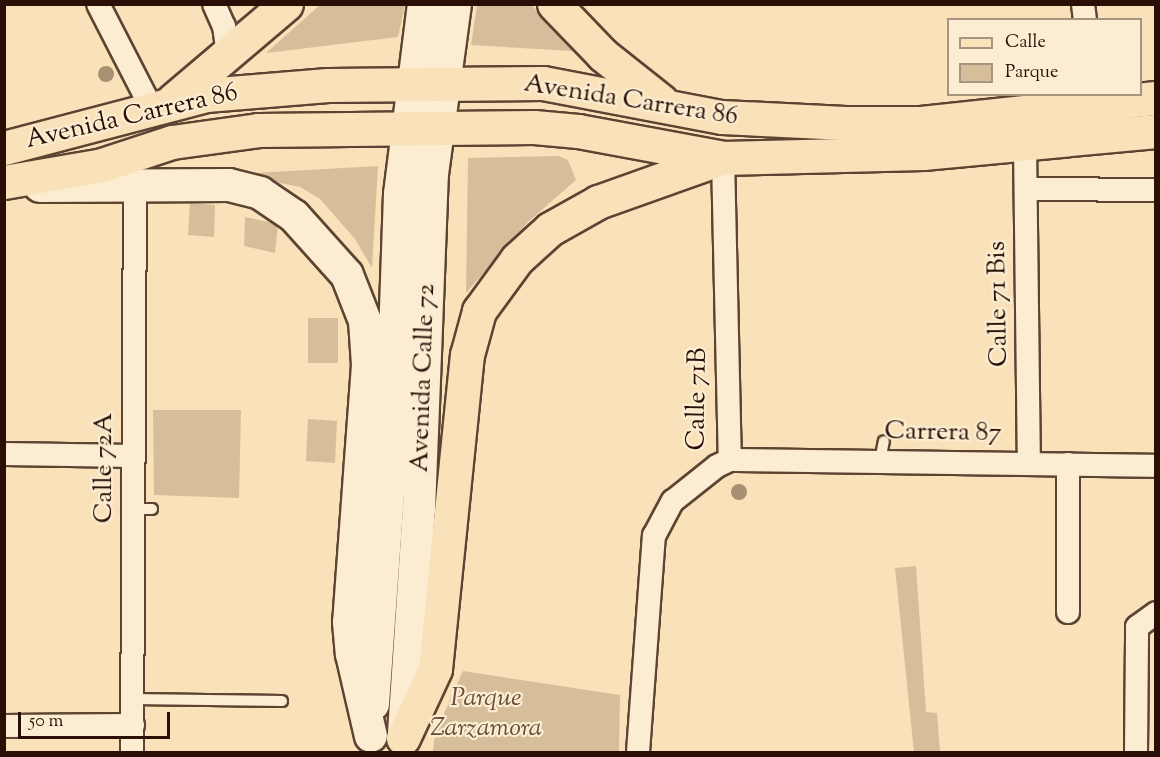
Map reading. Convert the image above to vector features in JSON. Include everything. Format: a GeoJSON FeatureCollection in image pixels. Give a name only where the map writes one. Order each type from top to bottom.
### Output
{"type":"FeatureCollection","features":[{"type":"Feature","properties":{"kind":"main road"},"geometry":{"type":"LineString","coordinates":[[161,105],[228,56],[286,4]]}},
{"type":"Feature","properties":{"kind":"main road","name":"Avenida Calle 72"},"geometry":{"type":"LineString","coordinates":[[370,744],[391,452],[393,318],[428,82],[424,4]]}},
{"type":"Feature","properties":{"kind":"main road","name":"Avenida Calle 72"},"geometry":{"type":"LineString","coordinates":[[428,82],[456,4]]}},
{"type":"Feature","properties":{"kind":"main road"},"geometry":{"type":"LineString","coordinates":[[554,4],[603,55],[670,107]]}},
{"type":"Feature","properties":{"kind":"main road","name":"Avenida Carrera 86"},"geometry":{"type":"LineString","coordinates":[[4,148],[161,105],[248,89],[428,82],[543,83],[745,119],[921,123],[1094,100],[1155,98]]}},
{"type":"Feature","properties":{"kind":"main road","name":"Avenida Carrera 86"},"geometry":{"type":"LineString","coordinates":[[4,182],[102,165],[172,142],[258,130],[422,127],[567,130],[723,158],[859,157],[1155,131]]}},
{"type":"Feature","properties":{"kind":"main road","name":"Avenida Calle 72"},"geometry":{"type":"LineString","coordinates":[[403,745],[419,510],[430,205],[422,127]]}},
{"type":"Feature","properties":{"kind":"main road"},"geometry":{"type":"LineString","coordinates":[[403,745],[435,669],[467,356],[479,311],[497,283],[533,242],[573,214],[651,181],[723,158]]}},
{"type":"Feature","properties":{"kind":"main road"},"geometry":{"type":"LineString","coordinates":[[4,187],[135,184],[229,185],[260,193],[294,216],[347,275],[365,321],[368,365],[349,622],[352,654],[370,744]]}},
{"type":"Feature","properties":{"kind":"street"},"geometry":{"type":"LineString","coordinates":[[98,4],[161,105]]}},
{"type":"Feature","properties":{"kind":"street"},"geometry":{"type":"LineString","coordinates":[[218,11],[231,28],[253,34]]}},
{"type":"Feature","properties":{"kind":"street"},"geometry":{"type":"LineString","coordinates":[[218,11],[228,56]]}},
{"type":"Feature","properties":{"kind":"street","name":"Calle 71 Bis"},"geometry":{"type":"LineString","coordinates":[[1025,144],[1029,463]]}},
{"type":"Feature","properties":{"kind":"street","name":"Calle 71B"},"geometry":{"type":"LineString","coordinates":[[638,753],[654,536],[673,501],[701,476],[730,460],[723,158]]}},
{"type":"Feature","properties":{"kind":"street","name":"Calle 72A"},"geometry":{"type":"LineString","coordinates":[[132,753],[143,509],[134,456],[135,184]]}},
{"type":"Feature","properties":{"kind":"street"},"geometry":{"type":"LineString","coordinates":[[1026,189],[1155,190]]}},
{"type":"Feature","properties":{"kind":"street","name":"Carrera 87"},"geometry":{"type":"LineString","coordinates":[[730,460],[882,451],[1029,463],[1155,466]]}},
{"type":"Feature","properties":{"kind":"street"},"geometry":{"type":"LineString","coordinates":[[4,454],[134,456]]}},
{"type":"Feature","properties":{"kind":"street"},"geometry":{"type":"LineString","coordinates":[[1068,464],[1068,612]]}},
{"type":"Feature","properties":{"kind":"street"},"geometry":{"type":"LineString","coordinates":[[1136,753],[1137,627],[1155,613]]}},
{"type":"Feature","properties":{"kind":"street"},"geometry":{"type":"LineString","coordinates":[[4,726],[133,725]]}},
{"type":"Feature","properties":{"kind":"lane"},"geometry":{"type":"LineString","coordinates":[[133,699],[282,701]]}},
{"type":"Feature","properties":{"kind":"green space"},"geometry":{"type":"Polygon","coordinates":[[[321,4],[405,5],[398,37],[266,53],[321,4]]]}},
{"type":"Feature","properties":{"kind":"green space"},"geometry":{"type":"Polygon","coordinates":[[[477,5],[532,5],[572,51],[471,45],[477,5]]]}},
{"type":"Feature","properties":{"kind":"green space"},"geometry":{"type":"Polygon","coordinates":[[[558,156],[568,160],[576,180],[529,221],[466,293],[468,158],[558,156]]]}},
{"type":"Feature","properties":{"kind":"green space"},"geometry":{"type":"Polygon","coordinates":[[[378,166],[372,268],[355,239],[320,199],[300,187],[236,174],[378,166]]]}},
{"type":"Feature","properties":{"kind":"green space"},"geometry":{"type":"Polygon","coordinates":[[[190,203],[215,205],[214,237],[188,235],[190,203]]]}},
{"type":"Feature","properties":{"kind":"green space"},"geometry":{"type":"Polygon","coordinates":[[[245,217],[278,224],[275,253],[244,246],[245,217]]]}},
{"type":"Feature","properties":{"kind":"green space"},"geometry":{"type":"Polygon","coordinates":[[[308,318],[338,318],[338,363],[308,363],[308,318]]]}},
{"type":"Feature","properties":{"kind":"green space"},"geometry":{"type":"Polygon","coordinates":[[[153,410],[241,410],[239,498],[154,495],[153,410]]]}},
{"type":"Feature","properties":{"kind":"green space"},"geometry":{"type":"Polygon","coordinates":[[[308,419],[337,421],[335,463],[306,461],[308,419]]]}},
{"type":"Feature","properties":{"kind":"green space"},"geometry":{"type":"Polygon","coordinates":[[[916,566],[926,712],[937,713],[940,752],[914,752],[895,568],[916,566]]]}},
{"type":"Feature","properties":{"kind":"green space","name":"Parque Zarzamora"},"geometry":{"type":"Polygon","coordinates":[[[463,671],[620,695],[619,752],[433,752],[435,734],[463,671]]]}}]}
